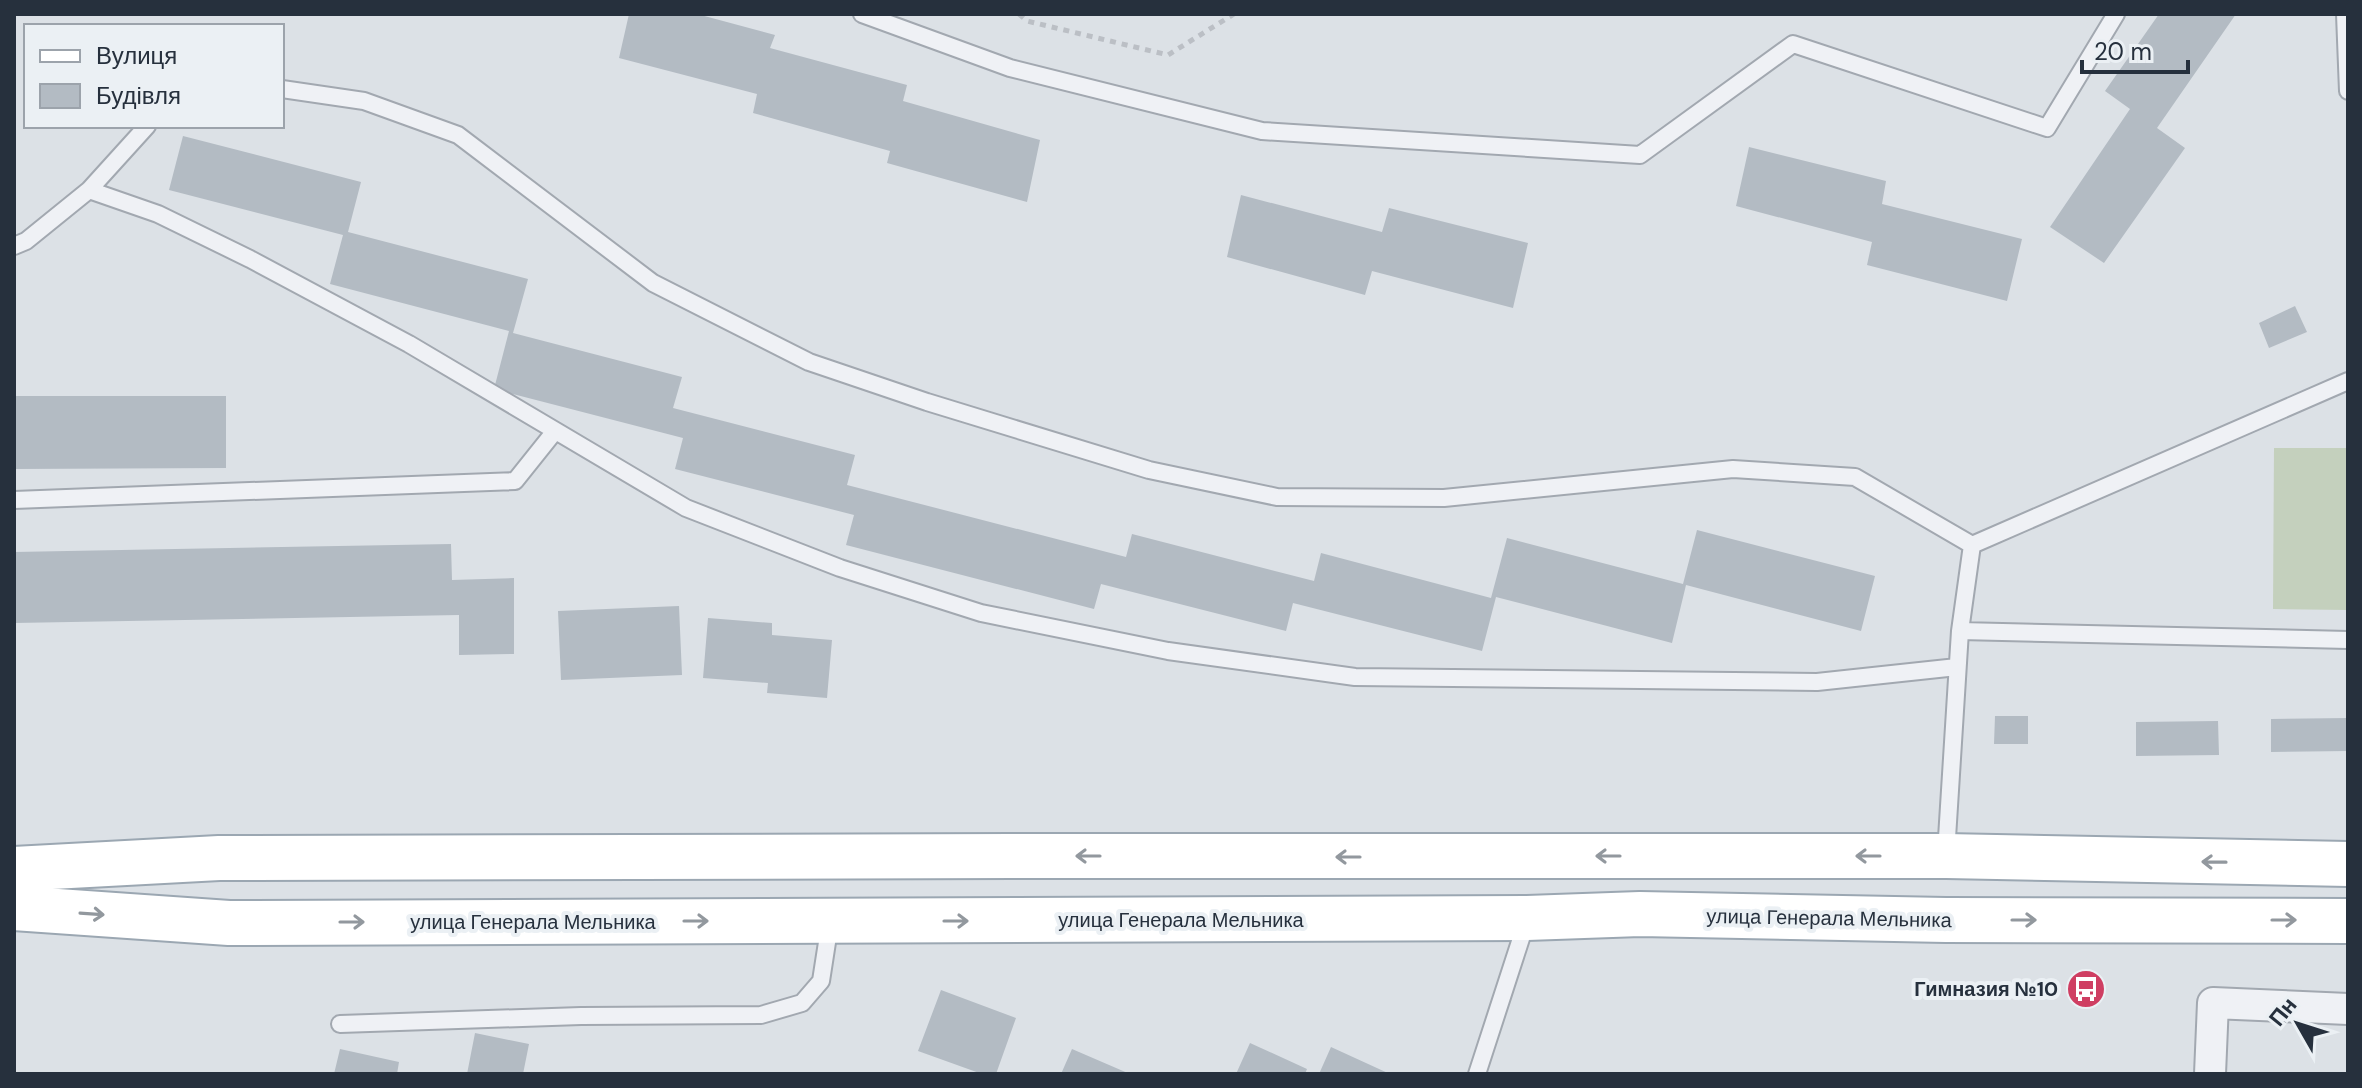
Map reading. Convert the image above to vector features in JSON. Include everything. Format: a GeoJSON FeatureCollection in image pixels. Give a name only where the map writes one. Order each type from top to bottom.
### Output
{"type":"FeatureCollection","features":[{"type":"Feature","properties":{"kind":"main road"},"geometry":{"type":"LineString","coordinates":[[14,869],[219,858],[1946,856],[2348,864]]}},
{"type":"Feature","properties":{"kind":"main road"},"geometry":{"type":"LineString","coordinates":[[1946,856],[1946,920]]}},
{"type":"Feature","properties":{"kind":"main road","name":"улица Генерала Мельника"},"geometry":{"type":"LineString","coordinates":[[14,908],[229,923],[1527,918],[1640,914],[1946,920],[2348,921]]}},
{"type":"Feature","properties":{"kind":"street"},"geometry":{"type":"LineString","coordinates":[[2210,1074],[2213,1003],[2348,1009]]}},
{"type":"Feature","properties":{"kind":"lane"},"geometry":{"type":"LineString","coordinates":[[862,14],[1010,68],[1262,131],[1640,155],[1793,44],[2047,128],[2116,14]]}},
{"type":"Feature","properties":{"kind":"lane"},"geometry":{"type":"LineString","coordinates":[[2345,14],[2348,91]]}},
{"type":"Feature","properties":{"kind":"lane"},"geometry":{"type":"LineString","coordinates":[[284,89],[364,101],[458,135],[653,283],[809,362],[1149,470],[1277,497],[1444,498],[1733,469],[1855,477],[1972,545]]}},
{"type":"Feature","properties":{"kind":"lane"},"geometry":{"type":"LineString","coordinates":[[14,246],[26,241],[89,190],[145,128]]}},
{"type":"Feature","properties":{"kind":"lane"},"geometry":{"type":"LineString","coordinates":[[89,190],[158,214],[250,259],[409,344],[686,508],[840,568],[981,613],[1168,651],[1355,677],[1817,682],[1957,667]]}},
{"type":"Feature","properties":{"kind":"lane"},"geometry":{"type":"LineString","coordinates":[[1972,545],[2348,381]]}},
{"type":"Feature","properties":{"kind":"lane"},"geometry":{"type":"LineString","coordinates":[[14,500],[515,481],[555,431]]}},
{"type":"Feature","properties":{"kind":"lane"},"geometry":{"type":"LineString","coordinates":[[1946,856],[1960,631],[1972,545]]}},
{"type":"Feature","properties":{"kind":"lane"},"geometry":{"type":"LineString","coordinates":[[1960,631],[2348,640]]}},
{"type":"Feature","properties":{"kind":"lane"},"geometry":{"type":"LineString","coordinates":[[1477,1074],[1527,918]]}},
{"type":"Feature","properties":{"kind":"lane"},"geometry":{"type":"LineString","coordinates":[[340,1024],[581,1016],[761,1015],[802,1003],[821,981],[830,921]]}},
{"type":"Feature","properties":{"kind":"path"},"geometry":{"type":"LineString","coordinates":[[1019,14],[1027,21],[1168,55],[1234,14]]}},
{"type":"Feature","properties":{"kind":"green space"},"geometry":{"type":"Polygon","coordinates":[[[2274,448],[2348,448],[2348,610],[2273,609],[2274,448]]]}},
{"type":"Feature","properties":{"kind":"building"},"geometry":{"type":"Polygon","coordinates":[[[629,14],[697,14],[775,35],[770,48],[907,85],[903,101],[1040,140],[1027,202],[887,163],[890,151],[753,113],[757,94],[619,58],[629,14]]]}},
{"type":"Feature","properties":{"kind":"building"},"geometry":{"type":"Polygon","coordinates":[[[2159,14],[2236,14],[2157,128],[2185,148],[2104,263],[2050,227],[2130,109],[2105,91],[2159,14]]]}},
{"type":"Feature","properties":{"kind":"building"},"geometry":{"type":"Polygon","coordinates":[[[183,136],[361,182],[348,232],[528,279],[513,333],[682,377],[673,408],[855,455],[847,485],[1126,557],[1132,534],[1314,581],[1321,553],[1491,598],[1507,538],[1683,584],[1697,530],[1875,576],[1861,631],[1686,585],[1672,643],[1496,597],[1482,651],[1293,603],[1286,631],[1101,584],[1094,609],[846,545],[854,515],[675,469],[683,438],[494,389],[509,331],[330,284],[343,235],[169,190],[183,136]]]}},
{"type":"Feature","properties":{"kind":"building"},"geometry":{"type":"Polygon","coordinates":[[[1749,147],[1886,181],[1882,204],[2022,239],[2007,301],[1867,265],[1872,242],[1736,206],[1749,147]]]}},
{"type":"Feature","properties":{"kind":"building"},"geometry":{"type":"Polygon","coordinates":[[[1241,195],[1382,232],[1389,208],[1528,243],[1513,308],[1372,271],[1365,295],[1227,257],[1241,195]]]}},
{"type":"Feature","properties":{"kind":"building"},"geometry":{"type":"Polygon","coordinates":[[[2295,306],[2307,332],[2269,348],[2259,323],[2295,306]]]}},
{"type":"Feature","properties":{"kind":"building"},"geometry":{"type":"Polygon","coordinates":[[[14,396],[226,396],[226,468],[14,469],[14,396]]]}},
{"type":"Feature","properties":{"kind":"building"},"geometry":{"type":"Polygon","coordinates":[[[451,544],[452,580],[514,578],[514,654],[459,655],[459,615],[14,623],[14,552],[451,544]]]}},
{"type":"Feature","properties":{"kind":"building"},"geometry":{"type":"Polygon","coordinates":[[[679,606],[682,675],[561,680],[558,611],[679,606]]]}},
{"type":"Feature","properties":{"kind":"building"},"geometry":{"type":"Polygon","coordinates":[[[708,618],[772,623],[772,635],[832,640],[827,698],[767,693],[768,683],[703,678],[708,618]]]}},
{"type":"Feature","properties":{"kind":"building"},"geometry":{"type":"Polygon","coordinates":[[[1995,716],[2028,716],[2028,744],[1994,744],[1995,716]]]}},
{"type":"Feature","properties":{"kind":"building"},"geometry":{"type":"Polygon","coordinates":[[[2348,718],[2348,751],[2271,752],[2271,719],[2348,718]]]}},
{"type":"Feature","properties":{"kind":"building"},"geometry":{"type":"Polygon","coordinates":[[[2218,721],[2219,755],[2136,756],[2136,722],[2218,721]]]}},
{"type":"Feature","properties":{"kind":"building"},"geometry":{"type":"Polygon","coordinates":[[[941,990],[1016,1018],[996,1074],[982,1074],[918,1051],[941,990]]]}},
{"type":"Feature","properties":{"kind":"building"},"geometry":{"type":"Polygon","coordinates":[[[475,1033],[529,1044],[523,1074],[467,1074],[475,1033]]]}},
{"type":"Feature","properties":{"kind":"building"},"geometry":{"type":"Polygon","coordinates":[[[1250,1043],[1307,1069],[1305,1074],[1236,1074],[1250,1043]]]}},
{"type":"Feature","properties":{"kind":"building"},"geometry":{"type":"Polygon","coordinates":[[[1331,1047],[1390,1074],[1319,1074],[1331,1047]]]}},
{"type":"Feature","properties":{"kind":"building"},"geometry":{"type":"Polygon","coordinates":[[[340,1049],[399,1062],[397,1074],[334,1074],[340,1049]]]}},
{"type":"Feature","properties":{"kind":"building"},"geometry":{"type":"Polygon","coordinates":[[[1072,1049],[1130,1074],[1061,1074],[1072,1049]]]}},
{"type":"Feature","properties":{"kind":"place","name":"Гимназия №10"},"geometry":{"type":"Point","coordinates":[2086,989]}}]}
